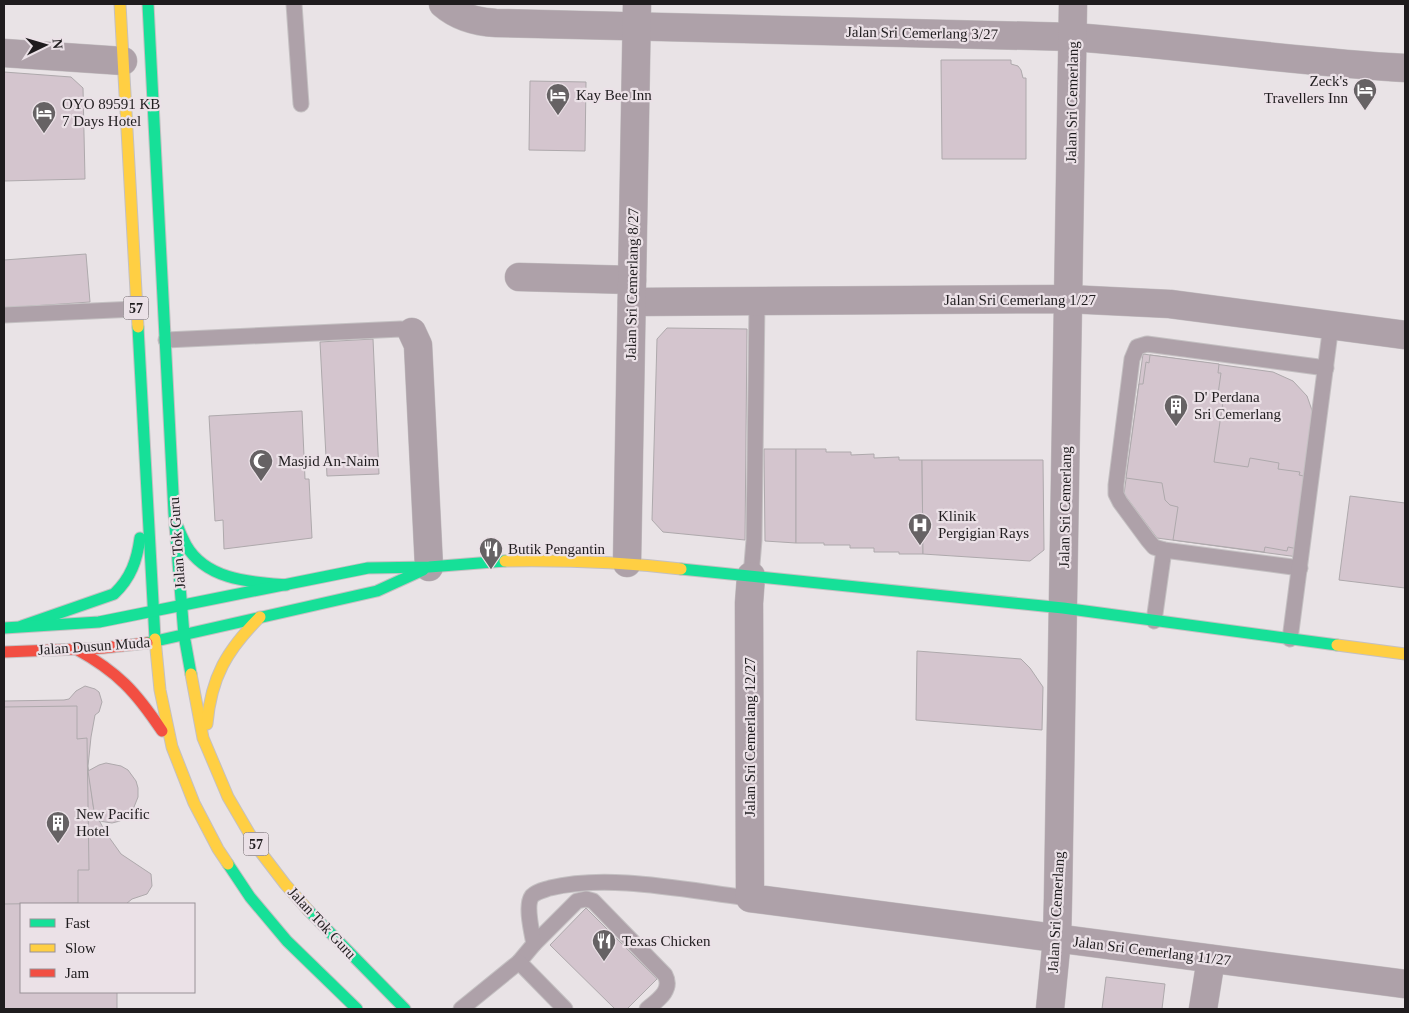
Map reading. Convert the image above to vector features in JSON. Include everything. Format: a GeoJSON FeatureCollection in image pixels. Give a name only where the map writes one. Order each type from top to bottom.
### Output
{"type":"FeatureCollection","features":[{"type":"Feature","properties":{"kind":"main road","name":"Jalan Tok Guru"},"geometry":{"type":"LineString","coordinates":[[120,4],[154,642],[160,690],[172,747],[194,803],[218,849],[250,897],[287,941],[357,1009]]}},
{"type":"Feature","properties":{"kind":"main road","name":"Jalan Tok Guru"},"geometry":{"type":"LineString","coordinates":[[148,4],[174,513],[184,635],[203,738],[228,797],[259,850],[302,904],[405,1009]]}},
{"type":"Feature","properties":{"kind":"main road"},"geometry":{"type":"LineString","coordinates":[[22,626],[101,600],[114,594],[123,586],[133,571],[138,556],[146,488]]}},
{"type":"Feature","properties":{"kind":"main road"},"geometry":{"type":"LineString","coordinates":[[174,513],[181,534],[189,549],[200,562],[213,572],[228,578],[286,585]]}},
{"type":"Feature","properties":{"kind":"main road","name":"Jalan Dusun Muda"},"geometry":{"type":"LineString","coordinates":[[4,628],[99,622],[368,568],[429,567],[545,560],[627,564],[1063,608],[1405,654]]}},
{"type":"Feature","properties":{"kind":"main road","name":"Jalan Dusun Muda"},"geometry":{"type":"LineString","coordinates":[[4,652],[103,648],[154,642],[377,591],[429,567]]}},
{"type":"Feature","properties":{"kind":"main road"},"geometry":{"type":"LineString","coordinates":[[211,759],[207,723],[208,707],[214,681],[234,643],[260,617]]}},
{"type":"Feature","properties":{"kind":"main road"},"geometry":{"type":"LineString","coordinates":[[76,649],[102,662],[133,689],[146,705],[172,747]]}},
{"type":"Feature","properties":{"kind":"street","name":"Jalan Sri Cemerlang 3/27"},"geometry":{"type":"LineString","coordinates":[[443,4],[463,17],[478,22],[637,15],[1073,37],[1405,68]]}},
{"type":"Feature","properties":{"kind":"street","name":"Jalan Sri Cemerlang"},"geometry":{"type":"LineString","coordinates":[[1050,1009],[1057,939],[1073,4]]}},
{"type":"Feature","properties":{"kind":"street","name":"Jalan Sri Cemerlang 8/27"},"geometry":{"type":"LineString","coordinates":[[627,564],[637,15]]}},
{"type":"Feature","properties":{"kind":"street"},"geometry":{"type":"LineString","coordinates":[[4,53],[123,61]]}},
{"type":"Feature","properties":{"kind":"street","name":"Jalan Sri Cemerlang 1/27"},"geometry":{"type":"LineString","coordinates":[[519,277],[632,291],[757,301],[1068,299],[1170,304],[1405,335]]}},
{"type":"Feature","properties":{"kind":"street"},"geometry":{"type":"LineString","coordinates":[[412,332],[418,345],[429,567]]}},
{"type":"Feature","properties":{"kind":"street","name":"Jalan Sri Cemerlang 12/27"},"geometry":{"type":"LineString","coordinates":[[750,898],[749,603],[752,576]]}},
{"type":"Feature","properties":{"kind":"street","name":"Jalan Sri Cemerlang 11/27"},"geometry":{"type":"LineString","coordinates":[[750,898],[1405,984]]}},
{"type":"Feature","properties":{"kind":"street"},"geometry":{"type":"LineString","coordinates":[[1203,1009],[1211,959]]}},
{"type":"Feature","properties":{"kind":"lane"},"geometry":{"type":"LineString","coordinates":[[294,4],[301,104]]}},
{"type":"Feature","properties":{"kind":"lane"},"geometry":{"type":"LineString","coordinates":[[752,576],[757,301]]}},
{"type":"Feature","properties":{"kind":"lane"},"geometry":{"type":"LineString","coordinates":[[4,315],[136,309]]}},
{"type":"Feature","properties":{"kind":"lane"},"geometry":{"type":"LineString","coordinates":[[1290,639],[1332,325]]}},
{"type":"Feature","properties":{"kind":"lane"},"geometry":{"type":"LineString","coordinates":[[166,340],[401,329],[412,332]]}},
{"type":"Feature","properties":{"kind":"lane"},"geometry":{"type":"LineString","coordinates":[[1300,568],[1164,550],[1154,547],[1148,540],[1116,494],[1131,368],[1136,347],[1147,344],[1326,368]]}},
{"type":"Feature","properties":{"kind":"lane"},"geometry":{"type":"LineString","coordinates":[[1154,620],[1164,550]]}},
{"type":"Feature","properties":{"kind":"lane"},"geometry":{"type":"LineString","coordinates":[[534,944],[529,902],[539,891],[569,883],[642,884],[750,898]]}},
{"type":"Feature","properties":{"kind":"lane"},"geometry":{"type":"LineString","coordinates":[[460,1009],[519,962],[534,944],[577,901],[586,899],[593,901],[668,980],[668,987],[665,992],[648,1009]]}},
{"type":"Feature","properties":{"kind":"lane"},"geometry":{"type":"LineString","coordinates":[[519,962],[565,1009]]}},
{"type":"Feature","properties":{"kind":"building"},"geometry":{"type":"Polygon","coordinates":[[[941,60],[1011,60],[1011,64],[1018,66],[1023,78],[1026,78],[1026,159],[942,159],[941,60]]]}},
{"type":"Feature","properties":{"kind":"building","name":"OYO 89591 KB 7 Days Hotel"},"geometry":{"type":"Polygon","coordinates":[[[4,72],[71,77],[83,88],[85,179],[4,181],[4,72]]]}},
{"type":"Feature","properties":{"kind":"building","name":"Kay Bee Inn"},"geometry":{"type":"Polygon","coordinates":[[[530,81],[586,82],[585,151],[529,150],[530,81]]]}},
{"type":"Feature","properties":{"kind":"building"},"geometry":{"type":"Polygon","coordinates":[[[86,254],[90,302],[4,308],[4,260],[86,254]]]}},
{"type":"Feature","properties":{"kind":"building"},"geometry":{"type":"Polygon","coordinates":[[[667,328],[747,329],[745,540],[663,532],[652,520],[657,339],[667,328]]]}},
{"type":"Feature","properties":{"kind":"building"},"geometry":{"type":"Polygon","coordinates":[[[373,339],[379,474],[327,476],[320,342],[373,339]]]}},
{"type":"Feature","properties":{"kind":"building","name":"D' Perdana Sri Cemerlang"},"geometry":{"type":"Polygon","coordinates":[[[1143,354],[1273,372],[1293,381],[1307,396],[1314,416],[1298,557],[1157,538],[1124,494],[1143,354]]]}},
{"type":"Feature","properties":{"kind":"building","name":"D' Perdana Sri Cemerlang"},"geometry":{"type":"Polygon","coordinates":[[[1150,355],[1219,364],[1218,373],[1221,373],[1218,394],[1224,395],[1214,462],[1248,467],[1250,458],[1279,463],[1278,469],[1300,472],[1299,475],[1308,477],[1298,549],[1288,547],[1287,551],[1265,547],[1264,552],[1173,540],[1178,507],[1170,505],[1165,500],[1162,483],[1126,478],[1139,384],[1143,384],[1146,362],[1149,363],[1150,355]]]}},
{"type":"Feature","properties":{"kind":"building","name":"Masjid An-Naim"},"geometry":{"type":"Polygon","coordinates":[[[302,411],[305,479],[309,479],[312,538],[224,549],[223,520],[215,521],[209,416],[302,411]]]}},
{"type":"Feature","properties":{"kind":"building"},"geometry":{"type":"Polygon","coordinates":[[[764,449],[796,449],[796,543],[765,541],[764,449]]]}},
{"type":"Feature","properties":{"kind":"building"},"geometry":{"type":"Polygon","coordinates":[[[796,449],[826,449],[826,452],[851,452],[851,455],[874,454],[874,458],[899,457],[899,460],[922,460],[923,554],[874,552],[874,548],[850,548],[850,545],[796,543],[796,449]]]}},
{"type":"Feature","properties":{"kind":"building"},"geometry":{"type":"Polygon","coordinates":[[[922,460],[1043,460],[1044,550],[1030,561],[923,554],[922,460]]]}},
{"type":"Feature","properties":{"kind":"building"},"geometry":{"type":"Polygon","coordinates":[[[1350,496],[1405,503],[1405,588],[1339,580],[1350,496]]]}},
{"type":"Feature","properties":{"kind":"building"},"geometry":{"type":"Polygon","coordinates":[[[917,651],[1021,659],[1030,668],[1043,687],[1042,730],[916,720],[917,651]]]}},
{"type":"Feature","properties":{"kind":"building","name":"New Pacific Hotel"},"geometry":{"type":"Polygon","coordinates":[[[85,686],[95,689],[99,692],[102,702],[99,712],[95,715],[88,766],[94,811],[106,833],[121,854],[151,874],[152,886],[147,894],[132,899],[127,903],[20,903],[20,993],[117,993],[117,1009],[4,1009],[4,701],[64,700],[69,699],[76,691],[85,686]]]}},
{"type":"Feature","properties":{"kind":"building","name":"New Pacific Hotel"},"geometry":{"type":"Polygon","coordinates":[[[77,706],[77,739],[87,738],[89,870],[78,870],[78,903],[4,904],[4,707],[77,706]]]}},
{"type":"Feature","properties":{"kind":"building"},"geometry":{"type":"Polygon","coordinates":[[[106,763],[121,766],[128,770],[136,781],[138,788],[138,797],[132,812],[120,821],[112,823],[99,821],[94,811],[88,771],[106,763]]]}},
{"type":"Feature","properties":{"kind":"building","name":"Texas Chicken"},"geometry":{"type":"Polygon","coordinates":[[[586,908],[657,979],[627,1009],[615,1009],[550,945],[586,908]]]}},
{"type":"Feature","properties":{"kind":"building"},"geometry":{"type":"Polygon","coordinates":[[[1106,977],[1165,984],[1162,1009],[1102,1009],[1106,977]]]}},
{"type":"Feature","properties":{"kind":"traffic: fast"},"geometry":{"type":"LineString","coordinates":[[148,4],[174,513],[184,635],[191,674]]}},
{"type":"Feature","properties":{"kind":"traffic: fast"},"geometry":{"type":"LineString","coordinates":[[138,327],[155,639]]}},
{"type":"Feature","properties":{"kind":"traffic: fast"},"geometry":{"type":"LineString","coordinates":[[178,527],[186,545],[205,566],[230,577],[286,585]]}},
{"type":"Feature","properties":{"kind":"traffic: fast"},"geometry":{"type":"LineString","coordinates":[[22,626],[114,594],[129,575],[137,554],[140,538]]}},
{"type":"Feature","properties":{"kind":"traffic: fast"},"geometry":{"type":"LineString","coordinates":[[4,628],[99,622],[368,568],[429,567],[505,561]]}},
{"type":"Feature","properties":{"kind":"traffic: fast"},"geometry":{"type":"LineString","coordinates":[[681,569],[1063,608],[1337,645]]}},
{"type":"Feature","properties":{"kind":"traffic: fast"},"geometry":{"type":"LineString","coordinates":[[147,643],[377,591],[423,570]]}},
{"type":"Feature","properties":{"kind":"traffic: fast"},"geometry":{"type":"LineString","coordinates":[[228,864],[250,897],[287,941],[357,1009]]}},
{"type":"Feature","properties":{"kind":"traffic: fast"},"geometry":{"type":"LineString","coordinates":[[308,910],[405,1009]]}},
{"type":"Feature","properties":{"kind":"traffic: slow"},"geometry":{"type":"LineString","coordinates":[[120,4],[138,327]]}},
{"type":"Feature","properties":{"kind":"traffic: slow"},"geometry":{"type":"LineString","coordinates":[[505,561],[593,562],[681,569]]}},
{"type":"Feature","properties":{"kind":"traffic: slow"},"geometry":{"type":"LineString","coordinates":[[207,724],[212,692],[223,665],[238,641],[260,617]]}},
{"type":"Feature","properties":{"kind":"traffic: slow"},"geometry":{"type":"LineString","coordinates":[[155,639],[160,690],[172,747],[194,803],[228,864]]}},
{"type":"Feature","properties":{"kind":"traffic: slow"},"geometry":{"type":"LineString","coordinates":[[1337,645],[1405,654]]}},
{"type":"Feature","properties":{"kind":"traffic: slow"},"geometry":{"type":"LineString","coordinates":[[191,674],[203,738],[228,797],[259,850],[308,910]]}},
{"type":"Feature","properties":{"kind":"traffic: jam"},"geometry":{"type":"LineString","coordinates":[[4,652],[103,648],[147,643]]}},
{"type":"Feature","properties":{"kind":"traffic: jam"},"geometry":{"type":"LineString","coordinates":[[76,649],[104,666],[125,684],[144,705],[162,731]]}},
{"type":"Feature","properties":{"kind":"place","name":"Zeck's Travellers Inn"},"geometry":{"type":"Point","coordinates":[1365,111]}},
{"type":"Feature","properties":{"kind":"place","name":"Kay Bee Inn"},"geometry":{"type":"Point","coordinates":[558,116]}},
{"type":"Feature","properties":{"kind":"place","name":"OYO 89591 KB 7 Days Hotel"},"geometry":{"type":"Point","coordinates":[44,134]}},
{"type":"Feature","properties":{"kind":"place","name":"D' Perdana Sri Cemerlang"},"geometry":{"type":"Point","coordinates":[1176,427]}},
{"type":"Feature","properties":{"kind":"place","name":"Masjid An-Naim"},"geometry":{"type":"Point","coordinates":[261,482]}},
{"type":"Feature","properties":{"kind":"place","name":"Klinik Pergigian Rays"},"geometry":{"type":"Point","coordinates":[920,546]}},
{"type":"Feature","properties":{"kind":"place","name":"Butik Pengantin"},"geometry":{"type":"Point","coordinates":[491,570]}},
{"type":"Feature","properties":{"kind":"place","name":"New Pacific Hotel"},"geometry":{"type":"Point","coordinates":[58,844]}},
{"type":"Feature","properties":{"kind":"place","name":"Texas Chicken"},"geometry":{"type":"Point","coordinates":[604,962]}}]}
